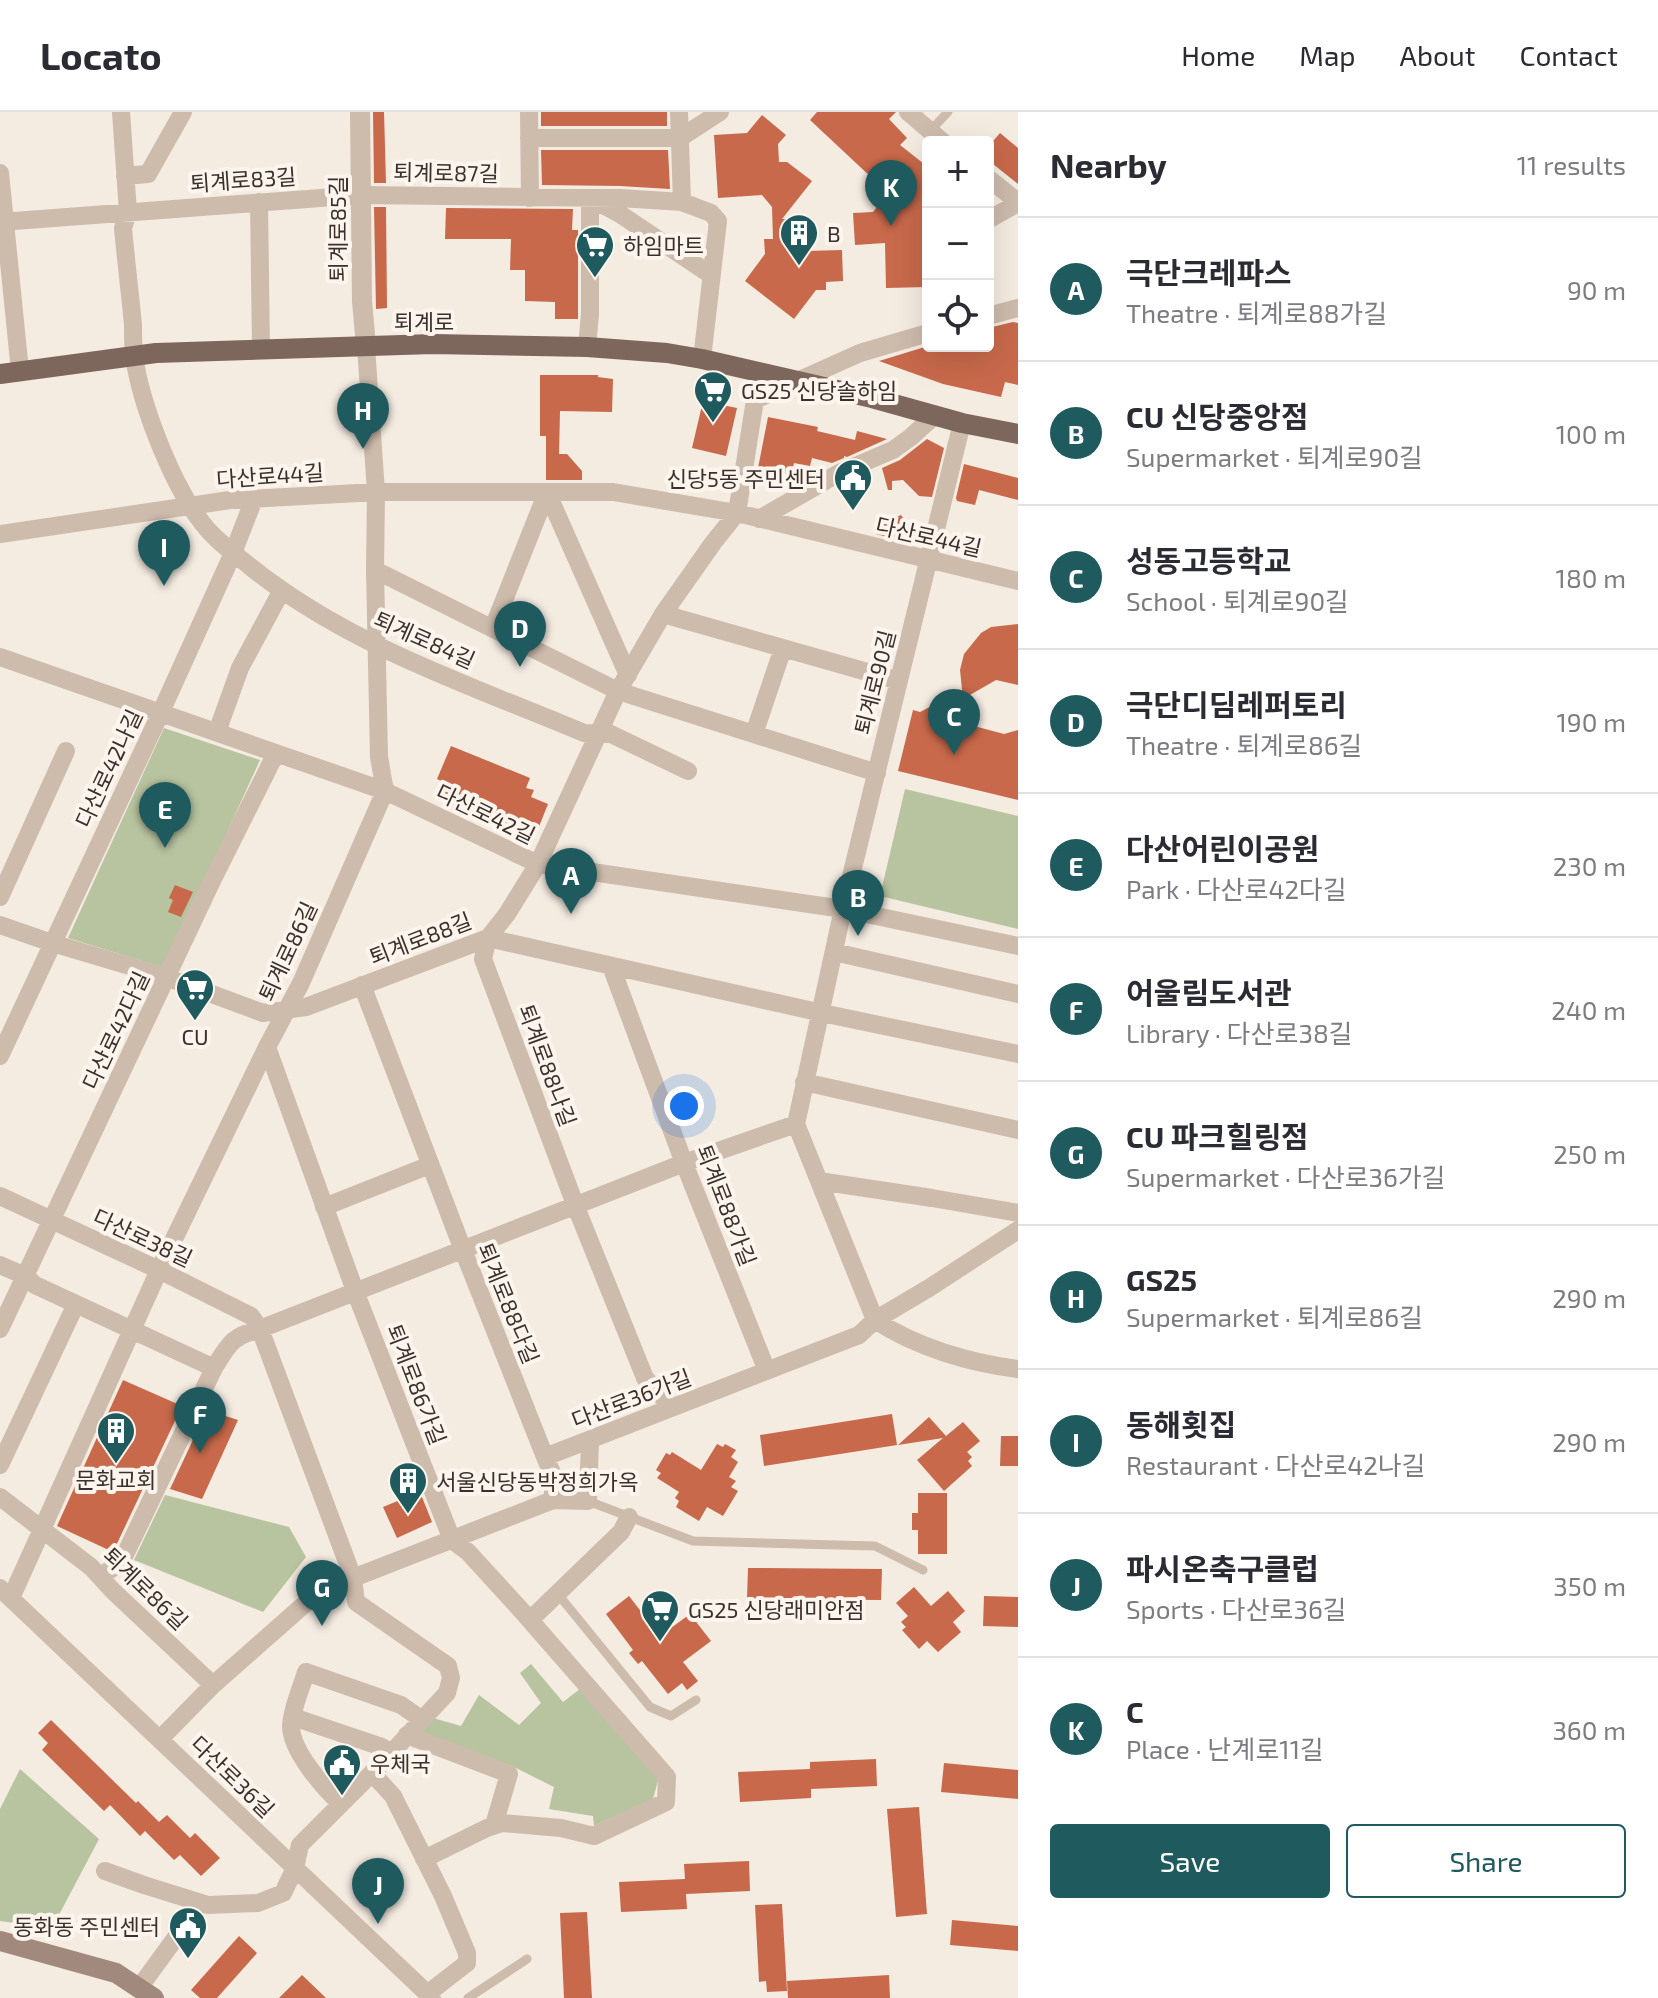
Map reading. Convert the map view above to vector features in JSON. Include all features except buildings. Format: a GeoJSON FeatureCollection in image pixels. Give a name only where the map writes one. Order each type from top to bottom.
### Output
{"type":"FeatureCollection","features":[{"type":"Feature","properties":{"kind":"main road","name":"퇴계로"},"geometry":{"type":"LineString","coordinates":[[10,373],[156,353],[433,344],[587,347],[702,359],[1018,434]]}},
{"type":"Feature","properties":{"kind":"main road"},"geometry":{"type":"LineString","coordinates":[[0,1941],[116,1973],[146,1993]]}},
{"type":"Feature","properties":{"kind":"street"},"geometry":{"type":"LineString","coordinates":[[121,112],[128,212],[123,228],[134,356]]}},
{"type":"Feature","properties":{"kind":"street"},"geometry":{"type":"LineString","coordinates":[[125,176],[148,174],[183,112]]}},
{"type":"Feature","properties":{"kind":"street","name":"퇴계로85길"},"geometry":{"type":"LineString","coordinates":[[360,112],[362,301],[366,346]]}},
{"type":"Feature","properties":{"kind":"street","name":"퇴계로87길"},"geometry":{"type":"LineString","coordinates":[[529,112],[530,198]]}},
{"type":"Feature","properties":{"kind":"street"},"geometry":{"type":"LineString","coordinates":[[679,112],[682,202]]}},
{"type":"Feature","properties":{"kind":"street"},"geometry":{"type":"LineString","coordinates":[[529,138],[680,138],[720,112]]}},
{"type":"Feature","properties":{"kind":"street"},"geometry":{"type":"LineString","coordinates":[[908,112],[936,136]]}},
{"type":"Feature","properties":{"kind":"street"},"geometry":{"type":"LineString","coordinates":[[0,173],[10,373]]}},
{"type":"Feature","properties":{"kind":"street"},"geometry":{"type":"LineString","coordinates":[[994,183],[1018,203],[994,217]]}},
{"type":"Feature","properties":{"kind":"street","name":"퇴계로87길"},"geometry":{"type":"LineString","coordinates":[[361,195],[682,202],[711,213],[718,221],[702,359]]}},
{"type":"Feature","properties":{"kind":"street","name":"퇴계로83길"},"geometry":{"type":"LineString","coordinates":[[2,222],[361,195]]}},
{"type":"Feature","properties":{"kind":"street"},"geometry":{"type":"LineString","coordinates":[[587,347],[590,198]]}},
{"type":"Feature","properties":{"kind":"street","name":"퇴계로87길"},"geometry":{"type":"LineString","coordinates":[[590,198],[620,214],[711,275]]}},
{"type":"Feature","properties":{"kind":"street"},"geometry":{"type":"LineString","coordinates":[[259,202],[261,349]]}},
{"type":"Feature","properties":{"kind":"street"},"geometry":{"type":"LineString","coordinates":[[994,314],[1018,308]]}},
{"type":"Feature","properties":{"kind":"street"},"geometry":{"type":"LineString","coordinates":[[796,381],[860,353],[922,335]]}},
{"type":"Feature","properties":{"kind":"street"},"geometry":{"type":"LineString","coordinates":[[366,346],[376,492],[379,757],[385,791]]}},
{"type":"Feature","properties":{"kind":"street","name":"퇴계로84길"},"geometry":{"type":"LineString","coordinates":[[134,356],[160,443],[190,506],[204,526],[233,553],[282,590],[328,621],[377,647],[584,733],[611,734],[688,771]]}},
{"type":"Feature","properties":{"kind":"street","name":"퇴계로88길"},"geometry":{"type":"LineString","coordinates":[[0,925],[166,977],[263,1013],[306,1007],[488,938],[538,864],[623,683],[663,614],[737,513],[755,400],[796,381]]}},
{"type":"Feature","properties":{"kind":"street"},"geometry":{"type":"LineString","coordinates":[[759,519],[839,473],[893,450],[935,415]]}},
{"type":"Feature","properties":{"kind":"street","name":"퇴계로90길"},"geometry":{"type":"LineString","coordinates":[[796,1124],[843,909],[962,423]]}},
{"type":"Feature","properties":{"kind":"street","name":"다산로44길"},"geometry":{"type":"LineString","coordinates":[[0,534],[254,499],[376,492],[613,492],[737,513],[1018,581]]}},
{"type":"Feature","properties":{"kind":"street"},"geometry":{"type":"LineString","coordinates":[[493,628],[547,492]]}},
{"type":"Feature","properties":{"kind":"street"},"geometry":{"type":"LineString","coordinates":[[547,492],[623,683]]}},
{"type":"Feature","properties":{"kind":"street","name":"다산로42나길"},"geometry":{"type":"LineString","coordinates":[[0,1056],[161,712],[254,499]]}},
{"type":"Feature","properties":{"kind":"street"},"geometry":{"type":"LineString","coordinates":[[375,570],[493,628],[623,683],[754,734],[877,773]]}},
{"type":"Feature","properties":{"kind":"street"},"geometry":{"type":"LineString","coordinates":[[217,732],[240,668],[282,590]]}},
{"type":"Feature","properties":{"kind":"street"},"geometry":{"type":"LineString","coordinates":[[663,614],[899,681]]}},
{"type":"Feature","properties":{"kind":"street"},"geometry":{"type":"LineString","coordinates":[[754,734],[783,648]]}},
{"type":"Feature","properties":{"kind":"street","name":"다산로42길"},"geometry":{"type":"LineString","coordinates":[[0,657],[385,791],[538,864],[843,909],[1018,946]]}},
{"type":"Feature","properties":{"kind":"street"},"geometry":{"type":"LineString","coordinates":[[0,897],[66,751]]}},
{"type":"Feature","properties":{"kind":"street","name":"다산로42다길"},"geometry":{"type":"LineString","coordinates":[[0,1329],[166,977],[276,753]]}},
{"type":"Feature","properties":{"kind":"street","name":"퇴계로86길"},"geometry":{"type":"LineString","coordinates":[[5,1593],[42,1528],[159,1270],[301,983],[385,791]]}},
{"type":"Feature","properties":{"kind":"street"},"geometry":{"type":"LineString","coordinates":[[488,938],[822,1013],[1017,1048]]}},
{"type":"Feature","properties":{"kind":"street","name":"퇴계로88나길"},"geometry":{"type":"LineString","coordinates":[[488,938],[483,959],[576,1207],[645,1378],[672,1407]]}},
{"type":"Feature","properties":{"kind":"street"},"geometry":{"type":"LineString","coordinates":[[834,952],[1018,994]]}},
{"type":"Feature","properties":{"kind":"street","name":"퇴계로88가길"},"geometry":{"type":"LineString","coordinates":[[611,966],[684,1163],[767,1371]]}},
{"type":"Feature","properties":{"kind":"street","name":"퇴계로88다길"},"geometry":{"type":"LineString","coordinates":[[362,985],[545,1457]]}},
{"type":"Feature","properties":{"kind":"street","name":"퇴계로86가길"},"geometry":{"type":"LineString","coordinates":[[267,1047],[355,1291],[452,1540]]}},
{"type":"Feature","properties":{"kind":"street"},"geometry":{"type":"LineString","coordinates":[[804,1082],[1018,1130]]}},
{"type":"Feature","properties":{"kind":"street"},"geometry":{"type":"LineString","coordinates":[[100,1577],[122,1561],[214,1368],[226,1349],[241,1334],[684,1163],[796,1124],[875,1320],[897,1335],[944,1353],[1018,1369]]}},
{"type":"Feature","properties":{"kind":"street"},"geometry":{"type":"LineString","coordinates":[[324,1207],[430,1165]]}},
{"type":"Feature","properties":{"kind":"street"},"geometry":{"type":"LineString","coordinates":[[819,1181],[1018,1213]]}},
{"type":"Feature","properties":{"kind":"street","name":"다산로38길"},"geometry":{"type":"LineString","coordinates":[[0,1196],[251,1316],[260,1329]]}},
{"type":"Feature","properties":{"kind":"street"},"geometry":{"type":"LineString","coordinates":[[875,1320],[1018,1230]]}},
{"type":"Feature","properties":{"kind":"street"},"geometry":{"type":"LineString","coordinates":[[0,1265],[25,1276],[35,1285],[214,1368]]}},
{"type":"Feature","properties":{"kind":"street"},"geometry":{"type":"LineString","coordinates":[[0,1465],[76,1304]]}},
{"type":"Feature","properties":{"kind":"street","name":"다산로36가길"},"geometry":{"type":"LineString","coordinates":[[545,1457],[859,1335],[875,1320]]}},
{"type":"Feature","properties":{"kind":"street"},"geometry":{"type":"LineString","coordinates":[[105,1871],[208,1905],[258,1903],[283,1893],[295,1868],[300,1845],[447,1693],[451,1678],[448,1666],[356,1602],[353,1578],[260,1329]]}},
{"type":"Feature","properties":{"kind":"street"},"geometry":{"type":"LineString","coordinates":[[160,1739],[213,1685],[315,1595],[553,1500],[588,1501],[590,1440]]}},
{"type":"Feature","properties":{"kind":"street"},"geometry":{"type":"LineString","coordinates":[[545,1457],[553,1475],[553,1500]]}},
{"type":"Feature","properties":{"kind":"street","name":"퇴계로86길"},"geometry":{"type":"LineString","coordinates":[[0,1497],[91,1567],[213,1685]]}},
{"type":"Feature","properties":{"kind":"street"},"geometry":{"type":"LineString","coordinates":[[530,1620],[621,1532],[629,1517]]}},
{"type":"Feature","properties":{"kind":"street"},"geometry":{"type":"LineString","coordinates":[[424,1859],[502,1823],[561,1828],[594,1836],[666,1802],[667,1777],[530,1620],[468,1552],[452,1540]]}},
{"type":"Feature","properties":{"kind":"street","name":"다산로36길"},"geometry":{"type":"LineString","coordinates":[[5,1593],[430,1996]]}},
{"type":"Feature","properties":{"kind":"street"},"geometry":{"type":"LineString","coordinates":[[341,1804],[320,1783],[306,1762],[292,1726],[306,1672],[401,1705],[421,1719]]}},
{"type":"Feature","properties":{"kind":"street"},"geometry":{"type":"LineString","coordinates":[[292,1726],[382,1747],[391,1753]]}},
{"type":"Feature","properties":{"kind":"street"},"geometry":{"type":"LineString","coordinates":[[407,1735],[509,1774],[494,1825]]}},
{"type":"Feature","properties":{"kind":"street"},"geometry":{"type":"LineString","coordinates":[[372,1773],[393,1796],[467,1953],[467,1963],[430,1996]]}},
{"type":"Feature","properties":{"kind":"street"},"geometry":{"type":"LineString","coordinates":[[146,1993],[201,1903]]}},
{"type":"Feature","properties":{"kind":"lane"},"geometry":{"type":"LineString","coordinates":[[937,136],[948,112]]}},
{"type":"Feature","properties":{"kind":"lane"},"geometry":{"type":"LineString","coordinates":[[588,1501],[693,1541],[875,1546],[923,1570]]}},
{"type":"Feature","properties":{"kind":"lane"},"geometry":{"type":"LineString","coordinates":[[557,1593],[650,1707],[671,1716],[696,1700]]}},
{"type":"Feature","properties":{"kind":"lane"},"geometry":{"type":"LineString","coordinates":[[468,1998],[527,1959]]}},
{"type":"Feature","properties":{"kind":"green space"},"geometry":{"type":"Polygon","coordinates":[[[164,728],[260,760],[165,968],[68,938],[164,728]]]}},
{"type":"Feature","properties":{"kind":"green space"},"geometry":{"type":"Polygon","coordinates":[[[905,789],[1018,816],[1018,929],[880,896],[905,789]]]}},
{"type":"Feature","properties":{"kind":"green space"},"geometry":{"type":"Polygon","coordinates":[[[165,1495],[289,1527],[306,1557],[263,1612],[134,1560],[165,1495]]]}},
{"type":"Feature","properties":{"kind":"green space"},"geometry":{"type":"Polygon","coordinates":[[[531,1664],[563,1702],[580,1689],[659,1777],[653,1799],[594,1826],[593,1816],[549,1809],[554,1787],[512,1766],[419,1731],[433,1718],[461,1726],[479,1695],[519,1725],[541,1703],[520,1673],[531,1664]]]}},
{"type":"Feature","properties":{"kind":"green space"},"geometry":{"type":"Polygon","coordinates":[[[20,1769],[99,1839],[52,1928],[0,1921],[0,1809],[20,1769]]]}},
{"type":"Feature","properties":{"kind":"place","name":"C"},"geometry":{"type":"Point","coordinates":[891,226]}},
{"type":"Feature","properties":{"kind":"place","name":"B"},"geometry":{"type":"Point","coordinates":[799,267]}},
{"type":"Feature","properties":{"kind":"place","name":"하임마트"},"geometry":{"type":"Point","coordinates":[595,279]}},
{"type":"Feature","properties":{"kind":"place","name":"GS25 신당솔하임"},"geometry":{"type":"Point","coordinates":[713,424]}},
{"type":"Feature","properties":{"kind":"place","name":"GS25"},"geometry":{"type":"Point","coordinates":[363,449]}},
{"type":"Feature","properties":{"kind":"place","name":"신당5동 주민센터"},"geometry":{"type":"Point","coordinates":[853,512]}},
{"type":"Feature","properties":{"kind":"place","name":"동해횟집"},"geometry":{"type":"Point","coordinates":[164,586]}},
{"type":"Feature","properties":{"kind":"place","name":"극단디딤레퍼토리"},"geometry":{"type":"Point","coordinates":[520,667]}},
{"type":"Feature","properties":{"kind":"place","name":"성동고등학교"},"geometry":{"type":"Point","coordinates":[954,755]}},
{"type":"Feature","properties":{"kind":"place","name":"다산어린이공원"},"geometry":{"type":"Point","coordinates":[165,848]}},
{"type":"Feature","properties":{"kind":"place","name":"극단크레파스"},"geometry":{"type":"Point","coordinates":[571,914]}},
{"type":"Feature","properties":{"kind":"place","name":"CU 신당중앙점"},"geometry":{"type":"Point","coordinates":[858,936]}},
{"type":"Feature","properties":{"kind":"place","name":"CU"},"geometry":{"type":"Point","coordinates":[195,1022]}},
{"type":"Feature","properties":{"kind":"place","name":"어울림도서관"},"geometry":{"type":"Point","coordinates":[200,1453]}},
{"type":"Feature","properties":{"kind":"place","name":"문화교회"},"geometry":{"type":"Point","coordinates":[116,1465]}},
{"type":"Feature","properties":{"kind":"place","name":"서울신당동박정희가옥"},"geometry":{"type":"Point","coordinates":[408,1515]}},
{"type":"Feature","properties":{"kind":"place","name":"CU 파크힐링점"},"geometry":{"type":"Point","coordinates":[322,1626]}},
{"type":"Feature","properties":{"kind":"place","name":"GS25 신당래미안점"},"geometry":{"type":"Point","coordinates":[660,1643]}},
{"type":"Feature","properties":{"kind":"place","name":"우체국"},"geometry":{"type":"Point","coordinates":[342,1797]}},
{"type":"Feature","properties":{"kind":"place","name":"파시온축구클럽"},"geometry":{"type":"Point","coordinates":[378,1924]}},
{"type":"Feature","properties":{"kind":"place","name":"동화동 주민센터"},"geometry":{"type":"Point","coordinates":[188,1960]}}]}
